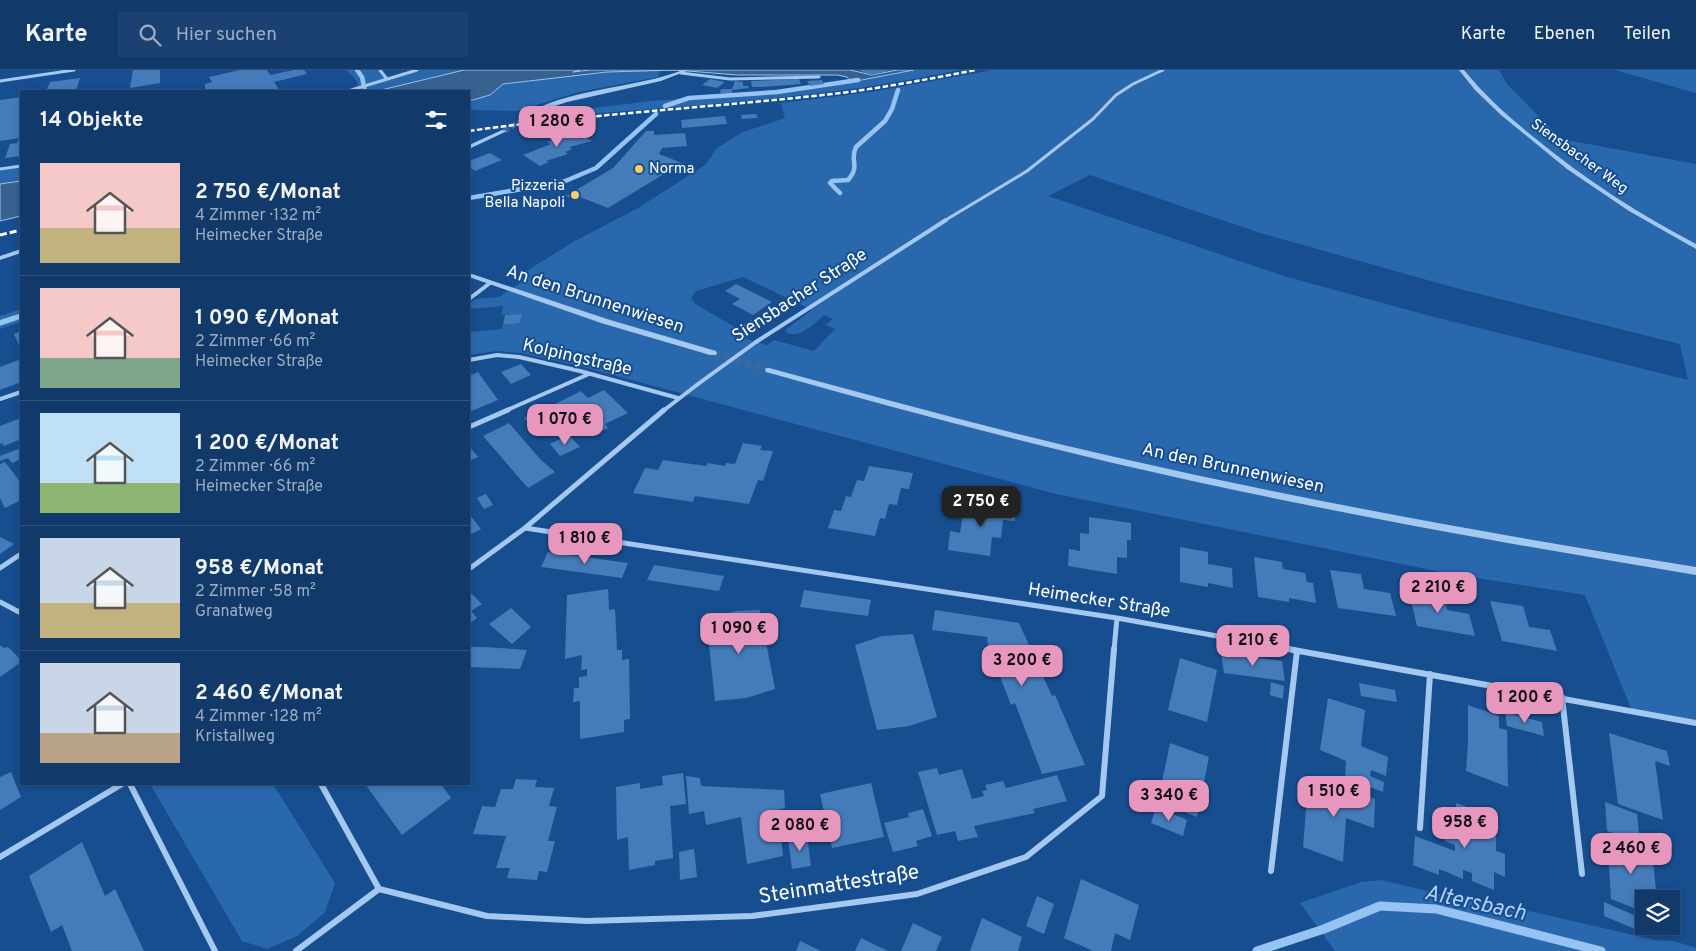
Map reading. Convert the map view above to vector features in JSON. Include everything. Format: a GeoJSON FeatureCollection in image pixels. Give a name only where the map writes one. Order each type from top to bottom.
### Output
{"type":"FeatureCollection","features":[{"type":"Feature","properties":{"kind":"street"},"geometry":{"type":"LineString","coordinates":[[0,81],[74,70]]}},
{"type":"Feature","properties":{"kind":"street"},"geometry":{"type":"LineString","coordinates":[[380,70],[388,78]]}},
{"type":"Feature","properties":{"kind":"street"},"geometry":{"type":"LineString","coordinates":[[351,90],[416,70]]}},
{"type":"Feature","properties":{"kind":"street"},"geometry":{"type":"LineString","coordinates":[[525,118],[547,107],[571,99],[636,86],[687,70]]}},
{"type":"Feature","properties":{"kind":"street","name":"Siensbacher Straße"},"geometry":{"type":"LineString","coordinates":[[470,568],[525,528],[678,398],[756,342],[928,231],[1027,170],[1093,119],[1116,96],[1133,84],[1163,70]]}},
{"type":"Feature","properties":{"kind":"street","name":"Siensbacher Weg"},"geometry":{"type":"LineString","coordinates":[[1461,70],[1473,86],[1508,119],[1571,170],[1621,204],[1696,247]]}},
{"type":"Feature","properties":{"kind":"street"},"geometry":{"type":"LineString","coordinates":[[681,73],[730,78],[819,77]]}},
{"type":"Feature","properties":{"kind":"street"},"geometry":{"type":"LineString","coordinates":[[470,146],[504,132]]}},
{"type":"Feature","properties":{"kind":"street"},"geometry":{"type":"LineString","coordinates":[[0,169],[20,166]]}},
{"type":"Feature","properties":{"kind":"street"},"geometry":{"type":"LineString","coordinates":[[0,258],[20,251]]}},
{"type":"Feature","properties":{"kind":"street","name":"An den Brunnenwiesen"},"geometry":{"type":"LineString","coordinates":[[470,275],[604,321],[713,354]]}},
{"type":"Feature","properties":{"kind":"street"},"geometry":{"type":"LineString","coordinates":[[470,298],[490,283]]}},
{"type":"Feature","properties":{"kind":"street","name":"Kolpingstraße"},"geometry":{"type":"LineString","coordinates":[[470,360],[498,356],[519,357],[678,398]]}},
{"type":"Feature","properties":{"kind":"street","name":"An den Brunnenwiesen"},"geometry":{"type":"LineString","coordinates":[[769,370],[866,398],[1078,452],[1230,486],[1443,528],[1696,571]]}},
{"type":"Feature","properties":{"kind":"street"},"geometry":{"type":"LineString","coordinates":[[470,427],[590,374]]}},
{"type":"Feature","properties":{"kind":"street"},"geometry":{"type":"LineString","coordinates":[[0,400],[20,392]]}},
{"type":"Feature","properties":{"kind":"street","name":"Heimecker Straße"},"geometry":{"type":"LineString","coordinates":[[525,528],[1118,618],[1562,697],[1696,723]]}},
{"type":"Feature","properties":{"kind":"street"},"geometry":{"type":"LineString","coordinates":[[0,568],[20,555]]}},
{"type":"Feature","properties":{"kind":"street"},"geometry":{"type":"LineString","coordinates":[[0,602],[20,612]]}},
{"type":"Feature","properties":{"kind":"street","name":"Steinmattestraße"},"geometry":{"type":"LineString","coordinates":[[379,889],[487,916],[587,921],[752,916],[917,894],[1026,857],[1102,796],[1118,618]]}},
{"type":"Feature","properties":{"kind":"street"},"geometry":{"type":"LineString","coordinates":[[1271,870],[1297,651]]}},
{"type":"Feature","properties":{"kind":"street"},"geometry":{"type":"LineString","coordinates":[[1420,828],[1430,674]]}},
{"type":"Feature","properties":{"kind":"street"},"geometry":{"type":"LineString","coordinates":[[1562,697],[1582,874]]}},
{"type":"Feature","properties":{"kind":"street"},"geometry":{"type":"LineString","coordinates":[[0,857],[120,785]]}},
{"type":"Feature","properties":{"kind":"street"},"geometry":{"type":"LineString","coordinates":[[131,785],[215,951]]}},
{"type":"Feature","properties":{"kind":"street"},"geometry":{"type":"LineString","coordinates":[[296,951],[379,889],[322,785]]}},
{"type":"Feature","properties":{"kind":"shaded area"},"geometry":{"type":"Polygon","coordinates":[[[347,70],[380,70],[388,78],[417,70],[464,70],[381,90],[351,90],[358,88],[357,81],[347,70]]]}},
{"type":"Feature","properties":{"kind":"shaded area"},"geometry":{"type":"Polygon","coordinates":[[[464,70],[580,70],[573,72],[590,70],[675,70],[607,72],[503,84],[490,95],[470,101],[470,90],[381,90],[464,70]]]}},
{"type":"Feature","properties":{"kind":"shaded area"},"geometry":{"type":"Polygon","coordinates":[[[576,70],[660,70],[658,77],[579,92],[517,111],[470,110],[470,101],[490,95],[501,82],[576,70]]]}},
{"type":"Feature","properties":{"kind":"shaded area"},"geometry":{"type":"Polygon","coordinates":[[[675,70],[850,70],[872,75],[897,70],[914,70],[851,82],[847,77],[837,75],[737,75],[675,70]]]}},
{"type":"Feature","properties":{"kind":"shaded area"},"geometry":{"type":"Polygon","coordinates":[[[914,70],[959,70],[908,80],[804,95],[543,118],[551,110],[566,105],[579,110],[650,101],[777,92],[851,82],[914,70]]]}},
{"type":"Feature","properties":{"kind":"shaded area"},"geometry":{"type":"Polygon","coordinates":[[[993,70],[1499,70],[1507,84],[1561,139],[1696,164],[1696,723],[1632,711],[1585,595],[1446,573],[1056,494],[583,367],[522,353],[497,351],[470,355],[470,332],[502,329],[503,325],[520,323],[522,314],[502,315],[503,306],[470,309],[470,303],[476,299],[499,297],[522,282],[520,277],[525,272],[573,242],[638,208],[705,165],[717,148],[743,132],[785,118],[781,103],[871,92],[993,70]],[[1090,175],[1048,196],[1287,277],[1434,317],[1688,380],[1680,344],[1452,287],[1257,232],[1090,175]],[[743,277],[696,291],[691,298],[695,304],[740,330],[746,339],[767,345],[774,340],[814,351],[835,329],[826,325],[833,319],[824,315],[798,334],[787,333],[785,330],[812,310],[743,277]]]}},
{"type":"Feature","properties":{"kind":"shaded area"},"geometry":{"type":"Polygon","coordinates":[[[1615,70],[1696,70],[1696,93],[1615,70]]]}},
{"type":"Feature","properties":{"kind":"shaded area"},"geometry":{"type":"Polygon","coordinates":[[[20,166],[20,181],[0,184],[0,169],[20,166]]]}},
{"type":"Feature","properties":{"kind":"shaded area"},"geometry":{"type":"Polygon","coordinates":[[[20,181],[20,216],[0,221],[0,184],[20,181]]]}},
{"type":"Feature","properties":{"kind":"shaded area"},"geometry":{"type":"Polygon","coordinates":[[[20,309],[20,322],[0,329],[0,316],[20,309]]]}},
{"type":"Feature","properties":{"kind":"shaded area"},"geometry":{"type":"Polygon","coordinates":[[[151,785],[274,785],[335,883],[325,912],[297,936],[267,949],[242,941],[151,785]]]}},
{"type":"Feature","properties":{"kind":"shaded area"},"geometry":{"type":"Polygon","coordinates":[[[1381,880],[1655,940],[1674,941],[1696,948],[1696,951],[1335,951],[1300,903],[1361,882],[1381,880]]]}},
{"type":"Feature","properties":{"kind":"building"},"geometry":{"type":"Polygon","coordinates":[[[133,70],[160,70],[160,83],[130,88],[133,70]]]}},
{"type":"Feature","properties":{"kind":"building"},"geometry":{"type":"Polygon","coordinates":[[[240,70],[267,70],[270,75],[304,70],[307,74],[274,82],[279,90],[203,90],[205,89],[205,84],[212,82],[209,77],[240,70]]]}},
{"type":"Feature","properties":{"kind":"building"},"geometry":{"type":"Polygon","coordinates":[[[860,70],[892,70],[872,75],[860,71],[860,70]]]}},
{"type":"Feature","properties":{"kind":"building"},"geometry":{"type":"Polygon","coordinates":[[[80,78],[76,90],[46,90],[50,82],[80,78]]]}},
{"type":"Feature","properties":{"kind":"building"},"geometry":{"type":"Polygon","coordinates":[[[710,79],[725,82],[717,88],[702,85],[710,79]]]}},
{"type":"Feature","properties":{"kind":"building"},"geometry":{"type":"Polygon","coordinates":[[[799,79],[801,84],[762,87],[752,87],[751,81],[799,79]]]}},
{"type":"Feature","properties":{"kind":"building"},"geometry":{"type":"Polygon","coordinates":[[[822,80],[824,84],[810,86],[807,81],[822,80]]]}},
{"type":"Feature","properties":{"kind":"building"},"geometry":{"type":"Polygon","coordinates":[[[735,81],[743,82],[743,86],[748,86],[749,88],[732,90],[732,93],[720,93],[721,89],[732,89],[735,81]]]}},
{"type":"Feature","properties":{"kind":"building"},"geometry":{"type":"Polygon","coordinates":[[[20,97],[20,156],[5,158],[10,144],[17,143],[19,138],[0,141],[0,100],[20,97]]]}},
{"type":"Feature","properties":{"kind":"building"},"geometry":{"type":"Polygon","coordinates":[[[756,114],[758,118],[742,119],[741,115],[756,114]]]}},
{"type":"Feature","properties":{"kind":"building"},"geometry":{"type":"Polygon","coordinates":[[[725,116],[727,124],[682,128],[681,120],[725,116]]]}},
{"type":"Feature","properties":{"kind":"building"},"geometry":{"type":"Polygon","coordinates":[[[574,131],[592,141],[569,147],[572,149],[565,152],[568,154],[546,161],[549,162],[540,166],[523,155],[551,144],[547,142],[574,131]]]}},
{"type":"Feature","properties":{"kind":"building"},"geometry":{"type":"Polygon","coordinates":[[[646,131],[654,131],[654,135],[685,133],[687,146],[662,148],[659,154],[682,163],[608,208],[580,197],[577,200],[566,196],[613,168],[646,131]]]}},
{"type":"Feature","properties":{"kind":"building"},"geometry":{"type":"Polygon","coordinates":[[[490,153],[502,160],[475,171],[470,168],[470,161],[490,153]]]}},
{"type":"Feature","properties":{"kind":"building"},"geometry":{"type":"Polygon","coordinates":[[[736,284],[772,302],[753,315],[732,304],[740,299],[725,291],[736,284]]]}},
{"type":"Feature","properties":{"kind":"building"},"geometry":{"type":"Polygon","coordinates":[[[522,314],[520,323],[503,325],[505,315],[522,314]]]}},
{"type":"Feature","properties":{"kind":"building"},"geometry":{"type":"Polygon","coordinates":[[[753,319],[762,323],[750,331],[741,327],[753,319]]]}},
{"type":"Feature","properties":{"kind":"building"},"geometry":{"type":"Polygon","coordinates":[[[20,331],[20,348],[14,334],[20,331]]]}},
{"type":"Feature","properties":{"kind":"building"},"geometry":{"type":"Polygon","coordinates":[[[20,359],[20,382],[0,390],[0,367],[20,359]]]}},
{"type":"Feature","properties":{"kind":"building"},"geometry":{"type":"Polygon","coordinates":[[[521,364],[531,375],[511,384],[501,372],[521,364]]]}},
{"type":"Feature","properties":{"kind":"building"},"geometry":{"type":"Polygon","coordinates":[[[478,372],[498,400],[470,412],[470,376],[478,372]]]}},
{"type":"Feature","properties":{"kind":"building"},"geometry":{"type":"Polygon","coordinates":[[[604,390],[628,413],[605,424],[608,428],[591,436],[582,425],[598,417],[588,407],[564,419],[551,406],[581,391],[588,398],[604,390]]]}},
{"type":"Feature","properties":{"kind":"building"},"geometry":{"type":"Polygon","coordinates":[[[543,410],[551,419],[532,428],[524,418],[543,410]]]}},
{"type":"Feature","properties":{"kind":"building"},"geometry":{"type":"Polygon","coordinates":[[[20,418],[20,439],[4,446],[2,443],[0,444],[0,426],[20,418]]]}},
{"type":"Feature","properties":{"kind":"building"},"geometry":{"type":"Polygon","coordinates":[[[509,423],[541,460],[555,472],[528,488],[483,436],[509,423]]]}},
{"type":"Feature","properties":{"kind":"building"},"geometry":{"type":"Polygon","coordinates":[[[569,435],[580,447],[560,456],[550,444],[569,435]]]}},
{"type":"Feature","properties":{"kind":"building"},"geometry":{"type":"Polygon","coordinates":[[[743,443],[762,446],[760,450],[773,451],[763,481],[758,480],[749,504],[695,496],[693,502],[633,493],[645,468],[658,470],[663,460],[706,466],[708,463],[725,466],[726,463],[735,464],[743,443]]]}},
{"type":"Feature","properties":{"kind":"building"},"geometry":{"type":"Polygon","coordinates":[[[470,447],[478,457],[470,461],[470,447]]]}},
{"type":"Feature","properties":{"kind":"building"},"geometry":{"type":"Polygon","coordinates":[[[20,448],[20,459],[12,463],[8,458],[0,461],[0,456],[20,448]]]}},
{"type":"Feature","properties":{"kind":"building"},"geometry":{"type":"Polygon","coordinates":[[[5,462],[20,482],[20,500],[5,508],[0,498],[0,464],[5,462]]]}},
{"type":"Feature","properties":{"kind":"building"},"geometry":{"type":"Polygon","coordinates":[[[869,466],[913,473],[909,489],[901,488],[897,505],[889,504],[885,519],[880,518],[875,536],[828,528],[834,510],[841,511],[846,496],[851,497],[857,480],[864,481],[869,466]]]}},
{"type":"Feature","properties":{"kind":"building"},"geometry":{"type":"Polygon","coordinates":[[[486,494],[493,505],[484,509],[477,498],[486,494]]]}},
{"type":"Feature","properties":{"kind":"building"},"geometry":{"type":"Polygon","coordinates":[[[974,500],[1016,505],[1015,521],[1003,520],[1001,538],[992,537],[990,556],[948,550],[950,531],[960,533],[963,514],[972,516],[974,500]]]}},
{"type":"Feature","properties":{"kind":"building"},"geometry":{"type":"Polygon","coordinates":[[[470,515],[481,529],[470,534],[470,515]]]}},
{"type":"Feature","properties":{"kind":"building"},"geometry":{"type":"Polygon","coordinates":[[[1089,517],[1131,523],[1131,540],[1127,540],[1127,558],[1117,557],[1117,574],[1068,566],[1069,549],[1080,551],[1080,533],[1089,534],[1089,517]]]}},
{"type":"Feature","properties":{"kind":"building"},"geometry":{"type":"Polygon","coordinates":[[[0,537],[14,544],[0,554],[0,537]]]}},
{"type":"Feature","properties":{"kind":"building"},"geometry":{"type":"Polygon","coordinates":[[[1180,547],[1208,552],[1208,564],[1232,568],[1233,588],[1208,583],[1208,587],[1180,582],[1180,547]]]}},
{"type":"Feature","properties":{"kind":"building"},"geometry":{"type":"Polygon","coordinates":[[[548,552],[628,563],[622,578],[541,567],[548,552]]]}},
{"type":"Feature","properties":{"kind":"building"},"geometry":{"type":"Polygon","coordinates":[[[1254,557],[1282,562],[1283,569],[1305,573],[1307,582],[1313,583],[1316,603],[1289,598],[1289,602],[1258,597],[1254,557]]]}},
{"type":"Feature","properties":{"kind":"building"},"geometry":{"type":"Polygon","coordinates":[[[654,565],[724,576],[719,591],[647,580],[654,565]]]}},
{"type":"Feature","properties":{"kind":"building"},"geometry":{"type":"Polygon","coordinates":[[[1330,570],[1361,574],[1364,589],[1390,593],[1396,616],[1338,608],[1330,570]]]}},
{"type":"Feature","properties":{"kind":"building"},"geometry":{"type":"Polygon","coordinates":[[[1408,588],[1443,594],[1447,610],[1469,614],[1475,636],[1417,626],[1408,588]]]}},
{"type":"Feature","properties":{"kind":"building"},"geometry":{"type":"Polygon","coordinates":[[[608,589],[609,610],[615,609],[617,650],[622,650],[622,660],[629,659],[630,719],[624,720],[624,732],[580,739],[580,701],[573,702],[574,688],[579,688],[579,677],[587,676],[587,669],[581,670],[582,655],[565,659],[567,595],[608,589]]]}},
{"type":"Feature","properties":{"kind":"building"},"geometry":{"type":"Polygon","coordinates":[[[804,590],[871,600],[868,616],[800,607],[804,590]]]}},
{"type":"Feature","properties":{"kind":"building"},"geometry":{"type":"Polygon","coordinates":[[[470,592],[482,604],[471,611],[477,618],[470,623],[470,592]]]}},
{"type":"Feature","properties":{"kind":"building"},"geometry":{"type":"Polygon","coordinates":[[[1490,601],[1523,606],[1529,627],[1550,630],[1557,651],[1502,641],[1490,601]]]}},
{"type":"Feature","properties":{"kind":"building"},"geometry":{"type":"Polygon","coordinates":[[[511,608],[531,627],[512,644],[489,624],[511,608]]]}},
{"type":"Feature","properties":{"kind":"building"},"geometry":{"type":"Polygon","coordinates":[[[760,610],[775,689],[746,698],[715,701],[706,618],[736,611],[760,610]]]}},
{"type":"Feature","properties":{"kind":"building"},"geometry":{"type":"Polygon","coordinates":[[[935,610],[1019,623],[1052,696],[1055,695],[1085,765],[1042,774],[1015,703],[1011,705],[988,645],[987,637],[932,630],[935,610]]]}},
{"type":"Feature","properties":{"kind":"building"},"geometry":{"type":"Polygon","coordinates":[[[913,634],[937,717],[909,726],[877,730],[855,645],[882,636],[913,634]]]}},
{"type":"Feature","properties":{"kind":"building"},"geometry":{"type":"Polygon","coordinates":[[[0,645],[4,648],[8,647],[20,659],[20,663],[0,677],[0,645]]]}},
{"type":"Feature","properties":{"kind":"building"},"geometry":{"type":"Polygon","coordinates":[[[470,647],[527,650],[520,669],[470,667],[470,647]]]}},
{"type":"Feature","properties":{"kind":"building"},"geometry":{"type":"Polygon","coordinates":[[[1221,653],[1282,661],[1285,681],[1224,673],[1221,653]]]}},
{"type":"Feature","properties":{"kind":"building"},"geometry":{"type":"Polygon","coordinates":[[[1180,658],[1217,670],[1207,722],[1168,710],[1180,658]]]}},
{"type":"Feature","properties":{"kind":"building"},"geometry":{"type":"Polygon","coordinates":[[[1271,682],[1284,686],[1283,699],[1270,695],[1271,682]]]}},
{"type":"Feature","properties":{"kind":"building"},"geometry":{"type":"Polygon","coordinates":[[[1359,683],[1395,690],[1397,702],[1361,696],[1359,683]]]}},
{"type":"Feature","properties":{"kind":"building"},"geometry":{"type":"Polygon","coordinates":[[[1328,698],[1365,710],[1361,746],[1388,757],[1386,776],[1371,770],[1370,776],[1384,782],[1383,792],[1345,778],[1346,761],[1320,750],[1328,698]]]}},
{"type":"Feature","properties":{"kind":"building"},"geometry":{"type":"Polygon","coordinates":[[[1468,705],[1499,716],[1499,728],[1507,730],[1508,787],[1466,771],[1468,705]]]}},
{"type":"Feature","properties":{"kind":"building"},"geometry":{"type":"Polygon","coordinates":[[[1505,712],[1542,722],[1544,736],[1507,726],[1505,712]]]}},
{"type":"Feature","properties":{"kind":"building"},"geometry":{"type":"Polygon","coordinates":[[[1609,733],[1667,751],[1670,766],[1655,761],[1663,820],[1618,804],[1609,733]]]}},
{"type":"Feature","properties":{"kind":"building"},"geometry":{"type":"Polygon","coordinates":[[[1170,743],[1209,757],[1197,817],[1158,801],[1170,743]]]}},
{"type":"Feature","properties":{"kind":"building"},"geometry":{"type":"Polygon","coordinates":[[[937,768],[939,775],[962,769],[972,799],[984,796],[982,791],[987,790],[985,785],[1003,781],[1006,788],[1057,775],[1067,801],[1033,809],[1035,813],[974,826],[978,837],[958,841],[955,831],[937,835],[918,772],[937,768]]]}},
{"type":"Feature","properties":{"kind":"building"},"geometry":{"type":"Polygon","coordinates":[[[11,772],[21,797],[0,810],[0,777],[11,772]]]}},
{"type":"Feature","properties":{"kind":"building"},"geometry":{"type":"Polygon","coordinates":[[[683,773],[686,804],[670,806],[673,858],[655,861],[655,865],[629,870],[628,837],[617,840],[616,787],[640,783],[640,789],[663,785],[662,776],[683,773]]]}},
{"type":"Feature","properties":{"kind":"building"},"geometry":{"type":"Polygon","coordinates":[[[686,776],[700,778],[701,786],[784,790],[785,808],[778,810],[783,856],[747,864],[741,817],[706,825],[704,811],[689,814],[686,776]]]}},
{"type":"Feature","properties":{"kind":"building"},"geometry":{"type":"Polygon","coordinates":[[[516,779],[537,780],[535,787],[554,788],[549,806],[557,807],[548,841],[555,841],[547,872],[539,871],[537,880],[507,878],[510,868],[496,868],[506,836],[473,834],[482,806],[495,807],[501,789],[513,789],[516,779]]]}},
{"type":"Feature","properties":{"kind":"building"},"geometry":{"type":"Polygon","coordinates":[[[1326,782],[1375,799],[1374,828],[1346,818],[1343,862],[1303,847],[1308,784],[1325,790],[1326,782]]]}},
{"type":"Feature","properties":{"kind":"building"},"geometry":{"type":"Polygon","coordinates":[[[871,783],[884,837],[832,848],[827,824],[836,822],[834,814],[825,816],[820,794],[871,783]]]}},
{"type":"Feature","properties":{"kind":"building"},"geometry":{"type":"Polygon","coordinates":[[[366,785],[442,785],[451,798],[402,835],[366,785]]]}},
{"type":"Feature","properties":{"kind":"building"},"geometry":{"type":"Polygon","coordinates":[[[1605,802],[1637,814],[1640,843],[1607,831],[1605,802]]]}},
{"type":"Feature","properties":{"kind":"building"},"geometry":{"type":"Polygon","coordinates":[[[1456,803],[1496,817],[1496,851],[1505,854],[1505,877],[1494,872],[1494,890],[1472,881],[1472,873],[1463,870],[1463,879],[1439,869],[1439,875],[1413,865],[1415,836],[1455,851],[1455,845],[1445,841],[1446,832],[1455,835],[1456,803]]]}},
{"type":"Feature","properties":{"kind":"building"},"geometry":{"type":"Polygon","coordinates":[[[1156,807],[1187,820],[1183,836],[1151,823],[1156,807]]]}},
{"type":"Feature","properties":{"kind":"building"},"geometry":{"type":"Polygon","coordinates":[[[923,809],[932,836],[916,841],[918,846],[893,852],[884,823],[909,817],[908,813],[923,809]]]}},
{"type":"Feature","properties":{"kind":"building"},"geometry":{"type":"Polygon","coordinates":[[[807,835],[811,866],[792,869],[788,839],[807,835]]]}},
{"type":"Feature","properties":{"kind":"building"},"geometry":{"type":"Polygon","coordinates":[[[1607,837],[1652,853],[1656,890],[1635,890],[1635,908],[1611,899],[1607,837]]]}},
{"type":"Feature","properties":{"kind":"building"},"geometry":{"type":"Polygon","coordinates":[[[82,842],[105,896],[115,889],[144,951],[72,951],[62,925],[51,932],[29,876],[82,842]]]}},
{"type":"Feature","properties":{"kind":"building"},"geometry":{"type":"Polygon","coordinates":[[[694,849],[697,877],[680,880],[679,852],[694,849]]]}},
{"type":"Feature","properties":{"kind":"building"},"geometry":{"type":"Polygon","coordinates":[[[1081,879],[1139,905],[1130,940],[1115,933],[1111,951],[1093,951],[1064,938],[1081,879]]]}},
{"type":"Feature","properties":{"kind":"building"},"geometry":{"type":"Polygon","coordinates":[[[1037,896],[1054,904],[1044,934],[1026,926],[1037,896]]]}},
{"type":"Feature","properties":{"kind":"building"},"geometry":{"type":"Polygon","coordinates":[[[1604,902],[1634,915],[1635,929],[1604,916],[1604,902]]]}},
{"type":"Feature","properties":{"kind":"building"},"geometry":{"type":"Polygon","coordinates":[[[982,918],[1022,937],[1018,951],[970,951],[982,918]]]}},
{"type":"Feature","properties":{"kind":"building"},"geometry":{"type":"Polygon","coordinates":[[[913,923],[942,937],[936,951],[901,951],[913,923]]]}},
{"type":"Feature","properties":{"kind":"building"},"geometry":{"type":"Polygon","coordinates":[[[861,938],[888,951],[855,951],[861,938]]]}},
{"type":"Feature","properties":{"kind":"building"},"geometry":{"type":"Polygon","coordinates":[[[800,941],[821,951],[796,951],[800,941]]]}},
{"type":"Feature","properties":{"kind":"waterway"},"geometry":{"type":"LineString","coordinates":[[357,70],[362,77],[365,90]]}},
{"type":"Feature","properties":{"kind":"waterway"},"geometry":{"type":"LineString","coordinates":[[665,106],[689,98],[777,92],[858,80]]}},
{"type":"Feature","properties":{"kind":"waterway"},"geometry":{"type":"LineString","coordinates":[[840,193],[830,183],[832,181],[848,180],[852,175],[856,147],[885,121],[892,109],[898,90]]}},
{"type":"Feature","properties":{"kind":"waterway"},"geometry":{"type":"LineString","coordinates":[[470,198],[563,182],[596,168],[656,114]]}},
{"type":"Feature","properties":{"kind":"waterway"},"geometry":{"type":"LineString","coordinates":[[0,323],[20,316]]}},
{"type":"Feature","properties":{"kind":"waterway","name":"Altersbach"},"geometry":{"type":"LineString","coordinates":[[1257,951],[1324,929],[1380,906],[1436,909],[1601,951]]}},
{"type":"Feature","properties":{"kind":"tunnel"},"geometry":{"type":"LineString","coordinates":[[504,131],[525,118]]}},
{"type":"Feature","properties":{"kind":"tunnel"},"geometry":{"type":"LineString","coordinates":[[713,353],[769,370]]}},
{"type":"Feature","properties":{"kind":"railway"},"geometry":{"type":"LineString","coordinates":[[470,131],[564,119],[849,92],[976,70]]}},
{"type":"Feature","properties":{"kind":"railway"},"geometry":{"type":"LineString","coordinates":[[0,235],[20,230]]}},
{"type":"Feature","properties":{"kind":"place","name":"Norma"},"geometry":{"type":"Point","coordinates":[639,169]}},
{"type":"Feature","properties":{"kind":"place","name":"Pizzeria Bella Napoli"},"geometry":{"type":"Point","coordinates":[575,195]}}]}
